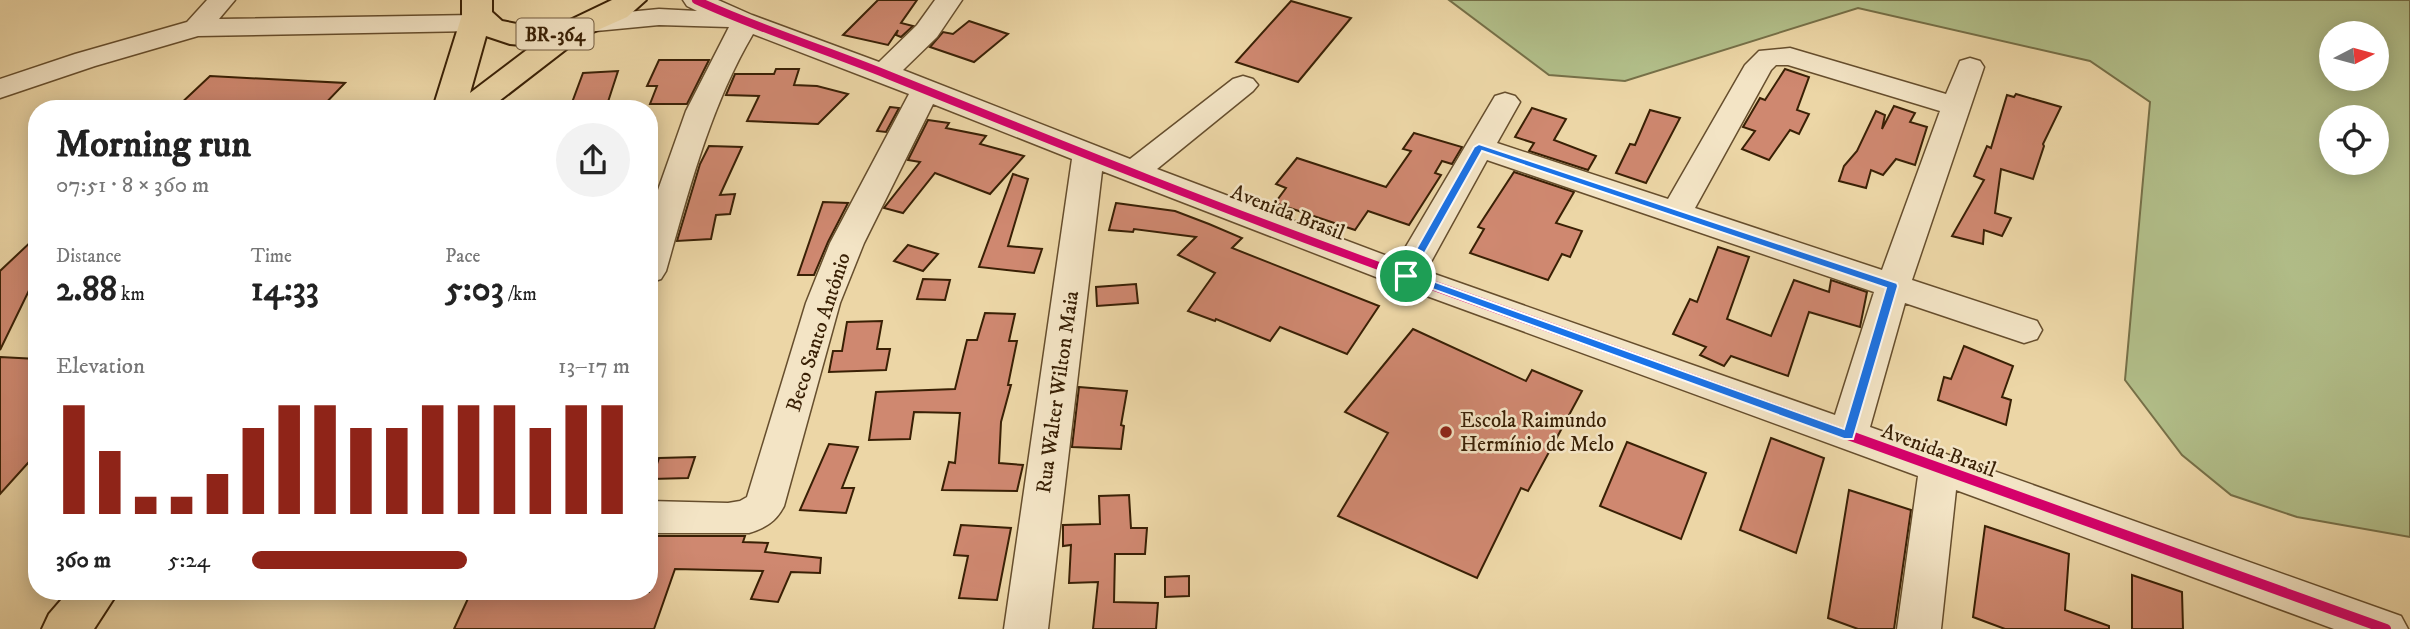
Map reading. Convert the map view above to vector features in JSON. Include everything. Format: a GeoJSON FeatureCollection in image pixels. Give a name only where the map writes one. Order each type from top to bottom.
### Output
{"type":"FeatureCollection","features":[{"type":"Feature","properties":{"kind":"main road","name":"BR-364"},"geometry":{"type":"LineString","coordinates":[[481,100],[584,27],[616,13],[631,0]]}},
{"type":"Feature","properties":{"kind":"main road","name":"BR-364"},"geometry":{"type":"LineString","coordinates":[[474,10],[484,23],[495,30],[511,34],[540,35],[584,27]]}},
{"type":"Feature","properties":{"kind":"main road"},"geometry":{"type":"LineString","coordinates":[[451,100],[474,10]]}},
{"type":"Feature","properties":{"kind":"main road"},"geometry":{"type":"LineString","coordinates":[[65,629],[89,600]]}},
{"type":"Feature","properties":{"kind":"street"},"geometry":{"type":"LineString","coordinates":[[197,28],[222,0]]}},
{"type":"Feature","properties":{"kind":"street","name":"Avenida Brasil"},"geometry":{"type":"LineString","coordinates":[[696,0],[1088,155],[1406,276],[2386,629]]}},
{"type":"Feature","properties":{"kind":"street"},"geometry":{"type":"LineString","coordinates":[[884,73],[927,31],[949,0]]}},
{"type":"Feature","properties":{"kind":"street"},"geometry":{"type":"LineString","coordinates":[[0,89],[85,60],[197,28],[474,10]]}},
{"type":"Feature","properties":{"kind":"street","name":"Avenida Brasil"},"geometry":{"type":"LineString","coordinates":[[584,27],[659,17],[744,21]]}},
{"type":"Feature","properties":{"kind":"street"},"geometry":{"type":"LineString","coordinates":[[658,241],[678,174],[715,78],[744,21]]}},
{"type":"Feature","properties":{"kind":"street"},"geometry":{"type":"LineString","coordinates":[[1676,213],[1759,65],[1769,57],[1790,56],[1956,107]]}},
{"type":"Feature","properties":{"kind":"street"},"geometry":{"type":"LineString","coordinates":[[1848,436],[1893,286],[1970,67]]}},
{"type":"Feature","properties":{"kind":"street"},"geometry":{"type":"LineString","coordinates":[[1133,172],[1243,85]]}},
{"type":"Feature","properties":{"kind":"street","name":"Beco Santo Antônio"},"geometry":{"type":"LineString","coordinates":[[658,517],[749,517],[764,506],[823,303],[847,243],[926,89]]}},
{"type":"Feature","properties":{"kind":"street"},"geometry":{"type":"LineString","coordinates":[[1406,276],[1505,102]]}},
{"type":"Feature","properties":{"kind":"street"},"geometry":{"type":"LineString","coordinates":[[1479,147],[2024,330]]}},
{"type":"Feature","properties":{"kind":"street","name":"Rua Walter Wilton Maia"},"geometry":{"type":"LineString","coordinates":[[1026,629],[1088,155]]}},
{"type":"Feature","properties":{"kind":"street"},"geometry":{"type":"LineString","coordinates":[[1919,629],[1939,468]]}},
{"type":"Feature","properties":{"kind":"green space"},"geometry":{"type":"Polygon","coordinates":[[[1449,0],[2410,0],[2410,537],[2297,517],[2231,495],[2182,455],[2125,380],[2150,102],[2090,61],[1858,8],[1625,81],[1549,75],[1449,0]]]}},
{"type":"Feature","properties":{"kind":"building"},"geometry":{"type":"Polygon","coordinates":[[[878,0],[917,0],[901,23],[913,26],[901,37],[896,35],[898,30],[888,45],[843,35],[878,0]]]}},
{"type":"Feature","properties":{"kind":"building"},"geometry":{"type":"Polygon","coordinates":[[[1291,1],[1351,18],[1298,82],[1236,62],[1291,1]]]}},
{"type":"Feature","properties":{"kind":"building"},"geometry":{"type":"Polygon","coordinates":[[[969,21],[1008,34],[974,62],[930,47],[943,32],[953,34],[969,21]]]}},
{"type":"Feature","properties":{"kind":"building"},"geometry":{"type":"Polygon","coordinates":[[[659,60],[709,60],[687,104],[658,104],[658,100],[652,100],[657,86],[647,86],[659,60]]]}},
{"type":"Feature","properties":{"kind":"building"},"geometry":{"type":"Polygon","coordinates":[[[776,69],[799,69],[794,85],[817,86],[848,94],[818,124],[747,121],[759,96],[726,95],[735,74],[774,74],[776,69]]]}},
{"type":"Feature","properties":{"kind":"building"},"geometry":{"type":"Polygon","coordinates":[[[1785,69],[1809,77],[1797,110],[1809,114],[1799,134],[1790,130],[1769,160],[1742,149],[1755,131],[1743,127],[1760,98],[1765,100],[1785,69]]]}},
{"type":"Feature","properties":{"kind":"building"},"geometry":{"type":"Polygon","coordinates":[[[618,71],[609,100],[573,100],[583,73],[618,71]]]}},
{"type":"Feature","properties":{"kind":"building"},"geometry":{"type":"Polygon","coordinates":[[[210,76],[345,83],[329,100],[184,100],[210,76]]]}},
{"type":"Feature","properties":{"kind":"building"},"geometry":{"type":"Polygon","coordinates":[[[2016,94],[2061,107],[2043,144],[2033,179],[2001,169],[1995,213],[2011,218],[2002,236],[1984,230],[1983,244],[1952,236],[1984,180],[1974,176],[1987,146],[1991,148],[2007,95],[2014,97],[2016,94]]]}},
{"type":"Feature","properties":{"kind":"building"},"geometry":{"type":"Polygon","coordinates":[[[1894,106],[1915,113],[1910,122],[1927,127],[1915,165],[1896,159],[1883,175],[1871,170],[1866,188],[1839,181],[1844,166],[1857,151],[1876,111],[1885,115],[1882,129],[1894,106]]]}},
{"type":"Feature","properties":{"kind":"building"},"geometry":{"type":"Polygon","coordinates":[[[890,107],[899,108],[886,132],[877,131],[890,107]]]}},
{"type":"Feature","properties":{"kind":"building"},"geometry":{"type":"Polygon","coordinates":[[[1532,108],[1566,119],[1554,140],[1596,156],[1588,170],[1529,151],[1534,143],[1515,137],[1532,108]]]}},
{"type":"Feature","properties":{"kind":"building"},"geometry":{"type":"Polygon","coordinates":[[[1650,110],[1680,118],[1646,183],[1616,173],[1630,144],[1635,145],[1650,110]]]}},
{"type":"Feature","properties":{"kind":"building"},"geometry":{"type":"Polygon","coordinates":[[[928,120],[949,123],[946,128],[986,136],[980,144],[1024,156],[990,194],[935,173],[903,213],[884,208],[920,162],[908,160],[928,120]]]}},
{"type":"Feature","properties":{"kind":"building"},"geometry":{"type":"Polygon","coordinates":[[[1414,133],[1462,147],[1452,164],[1442,161],[1435,173],[1441,175],[1409,225],[1368,211],[1355,230],[1275,203],[1286,188],[1276,184],[1297,158],[1386,187],[1411,151],[1403,149],[1414,133]]]}},
{"type":"Feature","properties":{"kind":"building"},"geometry":{"type":"Polygon","coordinates":[[[709,146],[742,147],[720,195],[735,194],[730,214],[716,215],[711,239],[677,241],[700,164],[709,146]]]}},
{"type":"Feature","properties":{"kind":"building"},"geometry":{"type":"Polygon","coordinates":[[[1514,172],[1574,192],[1556,223],[1582,231],[1570,257],[1562,254],[1548,280],[1470,253],[1484,229],[1478,227],[1514,172]]]}},
{"type":"Feature","properties":{"kind":"building"},"geometry":{"type":"Polygon","coordinates":[[[1013,174],[1028,179],[1008,246],[1042,249],[1034,273],[979,267],[1013,174]]]}},
{"type":"Feature","properties":{"kind":"building"},"geometry":{"type":"Polygon","coordinates":[[[823,202],[848,203],[814,275],[798,275],[823,202]]]}},
{"type":"Feature","properties":{"kind":"building"},"geometry":{"type":"Polygon","coordinates":[[[1116,203],[1175,211],[1209,224],[1242,238],[1232,248],[1379,306],[1347,354],[1280,327],[1270,341],[1216,319],[1215,321],[1188,311],[1215,273],[1178,255],[1196,237],[1134,229],[1133,232],[1109,230],[1116,203]]]}},
{"type":"Feature","properties":{"kind":"building"},"geometry":{"type":"Polygon","coordinates":[[[28,245],[28,292],[0,350],[0,271],[28,245]]]}},
{"type":"Feature","properties":{"kind":"building"},"geometry":{"type":"Polygon","coordinates":[[[908,245],[938,254],[923,271],[894,261],[908,245]]]}},
{"type":"Feature","properties":{"kind":"building"},"geometry":{"type":"Polygon","coordinates":[[[1718,247],[1749,257],[1727,319],[1771,336],[1794,280],[1829,292],[1831,280],[1867,292],[1860,327],[1809,312],[1788,376],[1731,356],[1724,366],[1700,355],[1706,347],[1673,334],[1690,299],[1697,302],[1718,247]]]}},
{"type":"Feature","properties":{"kind":"building"},"geometry":{"type":"Polygon","coordinates":[[[923,279],[950,280],[945,300],[917,299],[923,279]]]}},
{"type":"Feature","properties":{"kind":"building"},"geometry":{"type":"Polygon","coordinates":[[[1136,284],[1138,303],[1097,306],[1096,287],[1136,284]]]}},
{"type":"Feature","properties":{"kind":"building"},"geometry":{"type":"Polygon","coordinates":[[[985,313],[1015,314],[1009,341],[1017,341],[1008,385],[1011,385],[1001,422],[999,463],[1023,465],[1017,491],[942,490],[949,462],[955,463],[960,413],[914,412],[910,439],[869,440],[876,392],[955,389],[967,340],[977,340],[985,313]]]}},
{"type":"Feature","properties":{"kind":"building"},"geometry":{"type":"Polygon","coordinates":[[[882,321],[877,349],[890,349],[886,370],[829,372],[833,351],[842,351],[847,322],[882,321]]]}},
{"type":"Feature","properties":{"kind":"building","name":"Escola Raimundo Hermínio de Melo"},"geometry":{"type":"Polygon","coordinates":[[[1413,329],[1526,381],[1532,370],[1582,391],[1528,491],[1521,488],[1477,578],[1338,516],[1388,433],[1345,412],[1413,329]]]}},
{"type":"Feature","properties":{"kind":"building"},"geometry":{"type":"Polygon","coordinates":[[[1964,346],[2013,366],[2002,397],[2011,400],[2006,425],[1938,400],[1944,377],[1951,379],[1964,346]]]}},
{"type":"Feature","properties":{"kind":"building"},"geometry":{"type":"Polygon","coordinates":[[[0,357],[28,359],[28,463],[0,494],[0,357]]]}},
{"type":"Feature","properties":{"kind":"building"},"geometry":{"type":"Polygon","coordinates":[[[1079,387],[1127,391],[1121,425],[1124,426],[1121,449],[1072,447],[1079,387]]]}},
{"type":"Feature","properties":{"kind":"building"},"geometry":{"type":"Polygon","coordinates":[[[1771,438],[1824,458],[1796,553],[1740,530],[1771,438]]]}},
{"type":"Feature","properties":{"kind":"building"},"geometry":{"type":"Polygon","coordinates":[[[1627,442],[1706,473],[1681,539],[1600,506],[1627,442]]]}},
{"type":"Feature","properties":{"kind":"building"},"geometry":{"type":"Polygon","coordinates":[[[829,444],[858,447],[842,488],[854,488],[846,513],[800,510],[829,444]]]}},
{"type":"Feature","properties":{"kind":"building"},"geometry":{"type":"Polygon","coordinates":[[[695,457],[688,478],[658,479],[659,458],[695,457]]]}},
{"type":"Feature","properties":{"kind":"building"},"geometry":{"type":"Polygon","coordinates":[[[1849,490],[1911,510],[1894,629],[1858,629],[1828,618],[1849,490]]]}},
{"type":"Feature","properties":{"kind":"building"},"geometry":{"type":"Polygon","coordinates":[[[1129,495],[1131,528],[1147,528],[1145,554],[1115,554],[1114,602],[1158,603],[1156,629],[1093,629],[1098,582],[1069,583],[1071,545],[1063,546],[1063,525],[1100,524],[1099,496],[1129,495]]]}},
{"type":"Feature","properties":{"kind":"building"},"geometry":{"type":"Polygon","coordinates":[[[961,525],[1011,528],[997,600],[959,598],[968,556],[954,555],[961,525]]]}},
{"type":"Feature","properties":{"kind":"building"},"geometry":{"type":"Polygon","coordinates":[[[1985,526],[2069,554],[2065,610],[2109,626],[2109,629],[2005,629],[1973,617],[1985,526]]]}},
{"type":"Feature","properties":{"kind":"building"},"geometry":{"type":"Polygon","coordinates":[[[658,536],[745,536],[743,542],[768,543],[765,552],[821,558],[820,573],[791,572],[778,602],[751,599],[763,571],[675,569],[654,629],[454,629],[467,600],[658,600],[658,536]]]}},
{"type":"Feature","properties":{"kind":"building"},"geometry":{"type":"Polygon","coordinates":[[[2132,575],[2182,592],[2183,629],[2132,629],[2132,575]]]}},
{"type":"Feature","properties":{"kind":"building"},"geometry":{"type":"Polygon","coordinates":[[[1189,576],[1189,596],[1165,597],[1165,577],[1189,576]]]}},
{"type":"Feature","properties":{"kind":"cycle path"},"geometry":{"type":"LineString","coordinates":[[696,0],[742,21],[884,73],[1024,130],[1406,276],[2386,629]]}},
{"type":"Feature","properties":{"kind":"place","name":"Escola Raimundo Hermínio de Melo"},"geometry":{"type":"Point","coordinates":[1446,432]}},
{"type":"Feature","properties":{"kind":"route"},"geometry":{"type":"LineString","coordinates":[[1479,147],[1893,286],[1848,436],[1406,276],[1479,147]]}}]}
